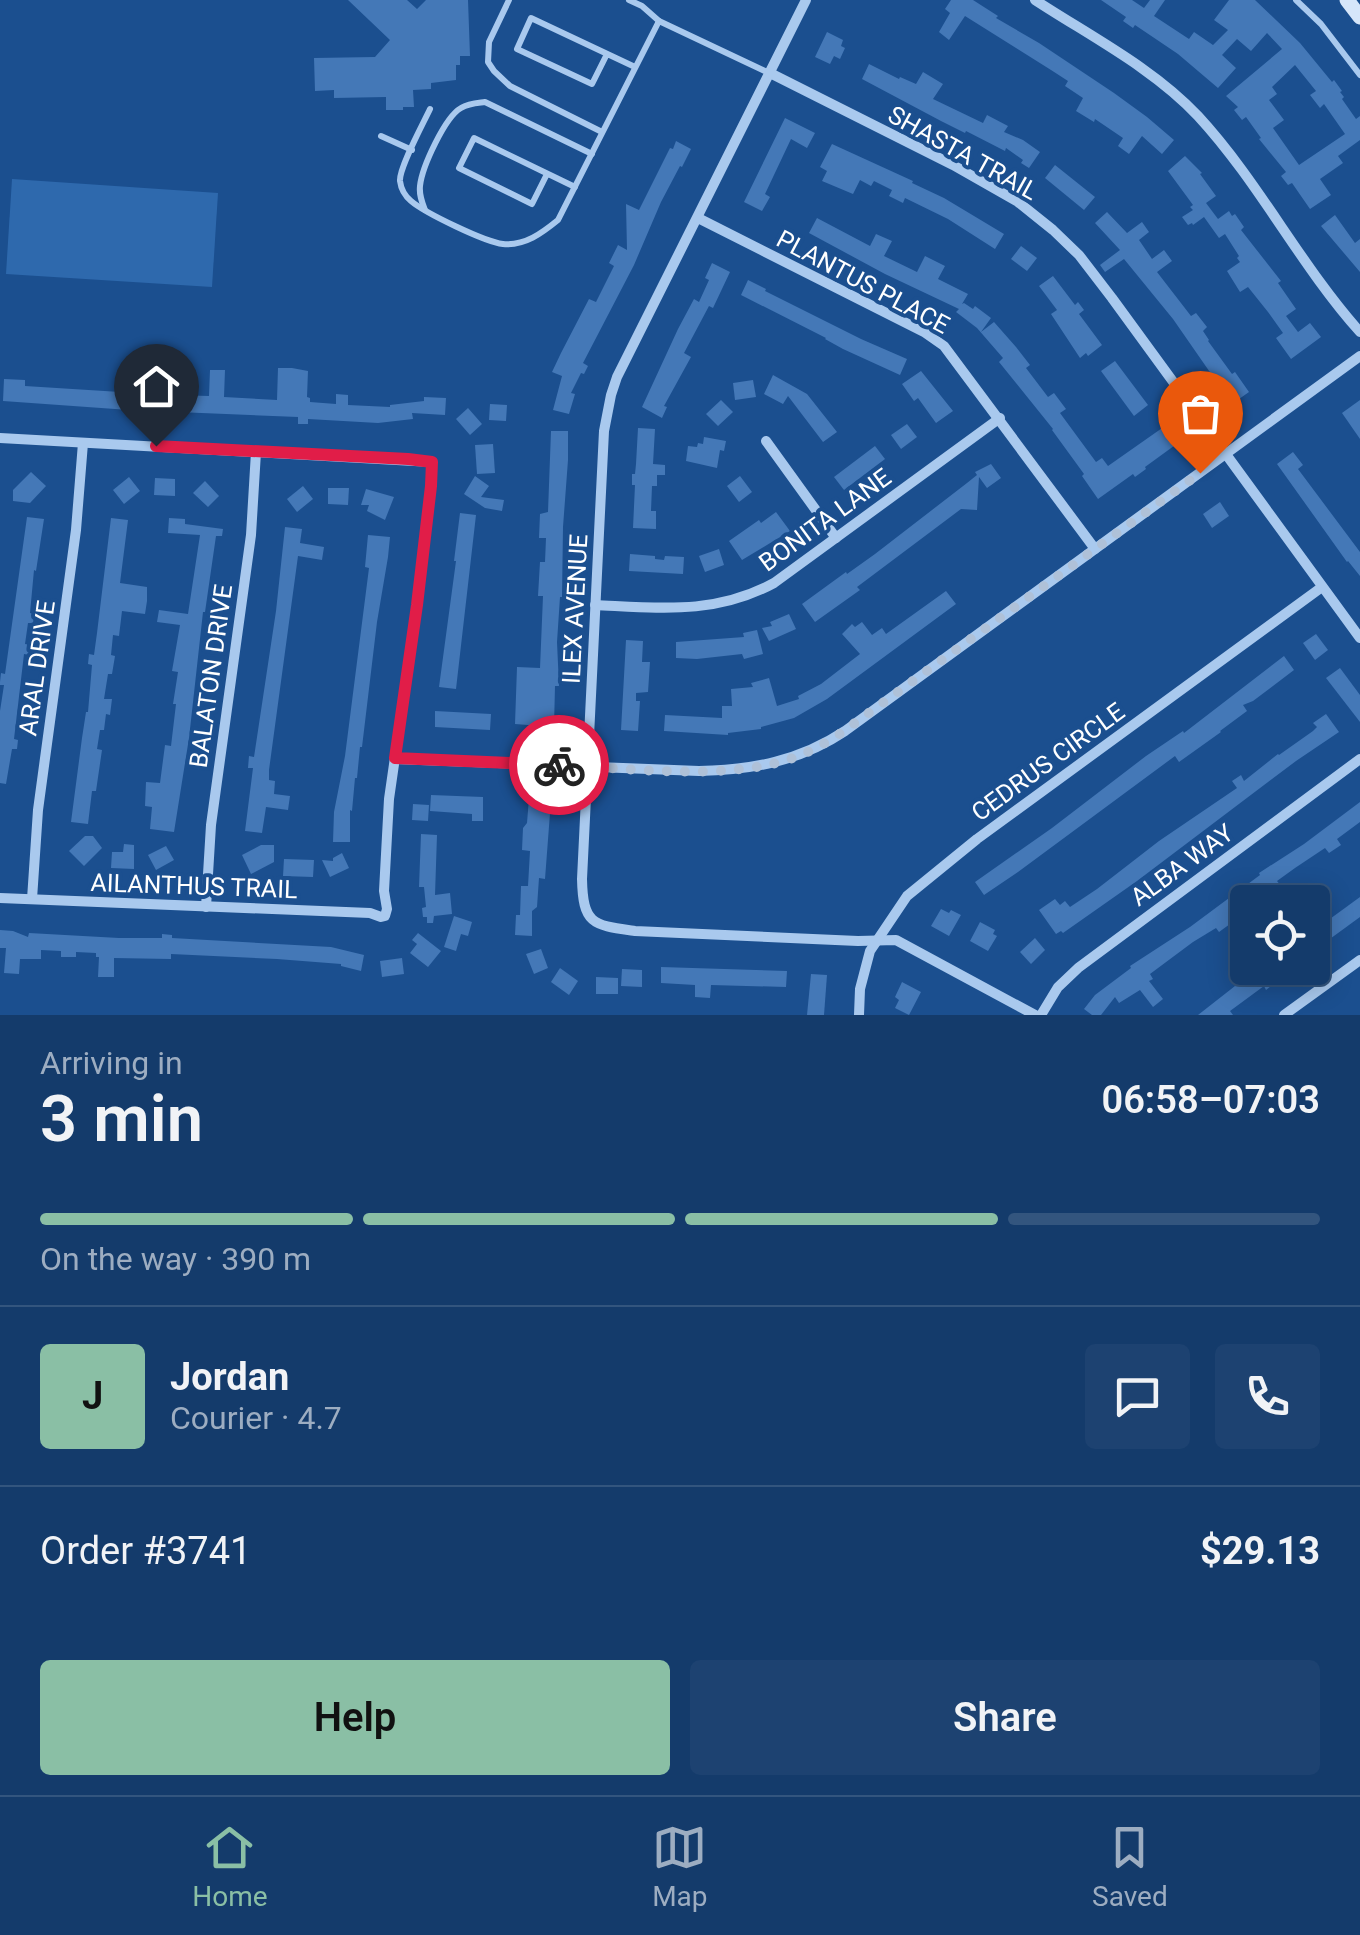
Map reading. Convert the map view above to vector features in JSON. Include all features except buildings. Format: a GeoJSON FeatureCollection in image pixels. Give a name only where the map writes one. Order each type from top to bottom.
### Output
{"type":"FeatureCollection","features":[{"type":"Feature","properties":{"kind":"main road"},"geometry":{"type":"LineString","coordinates":[[1347,0],[1360,17]]}},
{"type":"Feature","properties":{"kind":"street","name":"ILEX AVENUE"},"geometry":{"type":"LineString","coordinates":[[806,0],[611,395],[604,431],[587,766],[582,892],[587,914],[600,925],[635,931],[896,940],[1038,1015]]}},
{"type":"Feature","properties":{"kind":"street"},"geometry":{"type":"LineString","coordinates":[[1035,0],[1158,81],[1196,115],[1360,332]]}},
{"type":"Feature","properties":{"kind":"street","name":"SHASTA TRAIL"},"geometry":{"type":"LineString","coordinates":[[770,73],[1001,191],[1053,230],[1079,255],[1360,638]]}},
{"type":"Feature","properties":{"kind":"street","name":"PLANTUS PLACE"},"geometry":{"type":"LineString","coordinates":[[698,218],[933,337],[951,353],[1095,549]]}},
{"type":"Feature","properties":{"kind":"street"},"geometry":{"type":"LineString","coordinates":[[0,438],[432,462],[395,758],[729,770],[770,765],[828,742],[1360,356]]}},
{"type":"Feature","properties":{"kind":"street","name":"BONITA LANE"},"geometry":{"type":"LineString","coordinates":[[595,605],[669,608],[726,603],[774,583],[1000,418]]}},
{"type":"Feature","properties":{"kind":"street"},"geometry":{"type":"LineString","coordinates":[[766,441],[836,538]]}},
{"type":"Feature","properties":{"kind":"street","name":"ARAL DRIVE"},"geometry":{"type":"LineString","coordinates":[[32,899],[38,810],[76,530],[83,442]]}},
{"type":"Feature","properties":{"kind":"street","name":"BALATON DRIVE"},"geometry":{"type":"LineString","coordinates":[[206,907],[211,824],[251,535],[256,452]]}},
{"type":"Feature","properties":{"kind":"street","name":"CEDRUS CIRCLE"},"geometry":{"type":"LineString","coordinates":[[858,1015],[866,963],[907,896],[1322,586]]}},
{"type":"Feature","properties":{"kind":"street","name":"AILANTHUS TRAIL"},"geometry":{"type":"LineString","coordinates":[[0,898],[385,916],[386,836],[395,758]]}},
{"type":"Feature","properties":{"kind":"street","name":"ALBA WAY"},"geometry":{"type":"LineString","coordinates":[[1038,1015],[1078,968],[1360,759]]}},
{"type":"Feature","properties":{"kind":"street"},"geometry":{"type":"LineString","coordinates":[[1284,1015],[1360,960]]}},
{"type":"Feature","properties":{"kind":"lane"},"geometry":{"type":"LineString","coordinates":[[510,0],[488,42],[488,62],[494,72],[510,86],[602,132]]}},
{"type":"Feature","properties":{"kind":"lane"},"geometry":{"type":"LineString","coordinates":[[629,0],[659,20],[770,73]]}},
{"type":"Feature","properties":{"kind":"lane"},"geometry":{"type":"LineString","coordinates":[[1296,0],[1321,24],[1360,75]]}},
{"type":"Feature","properties":{"kind":"lane"},"geometry":{"type":"LineString","coordinates":[[606,54],[592,84],[517,48],[531,18],[636,67]]}},
{"type":"Feature","properties":{"kind":"lane"},"geometry":{"type":"LineString","coordinates":[[430,110],[401,173],[403,191],[426,210],[488,240],[504,244],[522,242],[541,234],[558,220],[659,20]]}},
{"type":"Feature","properties":{"kind":"lane"},"geometry":{"type":"LineString","coordinates":[[426,210],[420,190],[422,176],[450,117],[472,103],[485,102],[592,154]]}},
{"type":"Feature","properties":{"kind":"lane"},"geometry":{"type":"LineString","coordinates":[[381,136],[412,150]]}},
{"type":"Feature","properties":{"kind":"lane"},"geometry":{"type":"LineString","coordinates":[[547,174],[532,204],[459,168],[474,138],[575,187]]}},
{"type":"Feature","properties":{"kind":"shaded area"},"geometry":{"type":"Polygon","coordinates":[[[12,179],[218,193],[212,287],[6,274],[12,179]]]}},
{"type":"Feature","properties":{"kind":"way so far"},"geometry":{"type":"LineString","coordinates":[[559,765],[699,771],[770,765],[793,758],[844,731],[1200,473]]}},
{"type":"Feature","properties":{"kind":"route"},"geometry":{"type":"LineString","coordinates":[[156,446],[432,462],[395,758],[559,765]]}}]}
